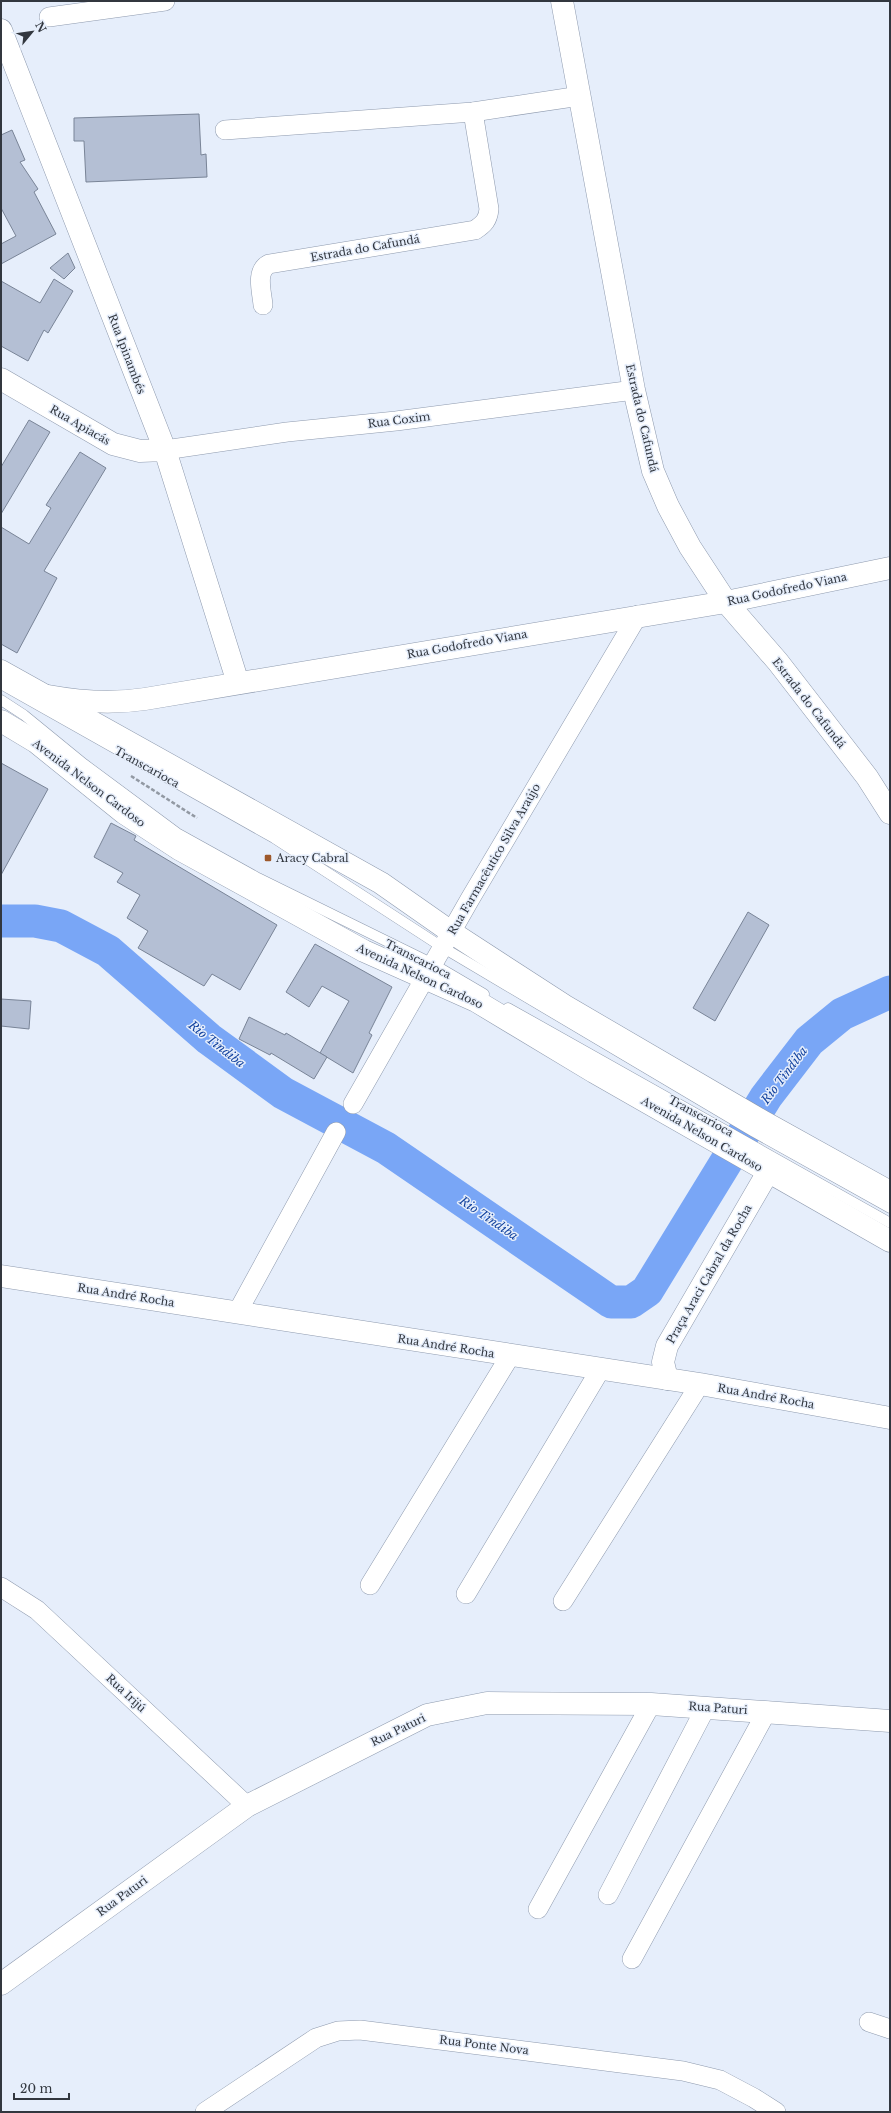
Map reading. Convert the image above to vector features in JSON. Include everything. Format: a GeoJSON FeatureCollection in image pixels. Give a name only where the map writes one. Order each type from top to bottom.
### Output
{"type":"FeatureCollection","features":[{"type":"Feature","properties":{"kind":"main road","name":"Estrada do Cafundá"},"geometry":{"type":"LineString","coordinates":[[562,1],[634,390],[653,471],[668,506],[690,547],[726,602],[783,668],[867,777],[890,813]]}},
{"type":"Feature","properties":{"kind":"main road","name":"Rua Ipinambés"},"geometry":{"type":"LineString","coordinates":[[1,30],[165,450],[238,683]]}},
{"type":"Feature","properties":{"kind":"main road","name":"Rua Apiacás"},"geometry":{"type":"LineString","coordinates":[[1,379],[113,444],[140,451],[165,450]]}},
{"type":"Feature","properties":{"kind":"main road","name":"Rua Godofredo Viana"},"geometry":{"type":"LineString","coordinates":[[43,695],[74,701],[120,702],[638,615],[726,602],[890,568]]}},
{"type":"Feature","properties":{"kind":"main road"},"geometry":{"type":"LineString","coordinates":[[1,671],[272,820],[374,879],[447,940],[565,1006],[750,1122],[890,1192]]}},
{"type":"Feature","properties":{"kind":"main road","name":"Avenida Nelson Cardoso"},"geometry":{"type":"LineString","coordinates":[[1,721],[36,742],[124,813],[179,849],[364,951],[429,971],[594,1072],[736,1145],[768,1172],[890,1241]]}},
{"type":"Feature","properties":{"kind":"main road","name":"Praça Araci Cabral da Rocha"},"geometry":{"type":"LineString","coordinates":[[667,1380],[663,1362],[667,1346],[768,1172]]}},
{"type":"Feature","properties":{"kind":"main road","name":"Rua André Rocha"},"geometry":{"type":"LineString","coordinates":[[1,1276],[600,1370],[700,1384],[890,1418]]}},
{"type":"Feature","properties":{"kind":"main road","name":"Rua Paturi"},"geometry":{"type":"LineString","coordinates":[[1,1984],[247,1806],[427,1716],[487,1703],[651,1704],[767,1711],[890,1721]]}},
{"type":"Feature","properties":{"kind":"street"},"geometry":{"type":"LineString","coordinates":[[49,17],[117,4],[164,1]]}},
{"type":"Feature","properties":{"kind":"street"},"geometry":{"type":"LineString","coordinates":[[225,130],[473,112],[580,96]]}},
{"type":"Feature","properties":{"kind":"street","name":"Estrada do Cafundá"},"geometry":{"type":"LineString","coordinates":[[263,305],[261,272],[263,267],[269,264],[475,230],[483,225],[488,218],[489,209],[473,112]]}},
{"type":"Feature","properties":{"kind":"street","name":"Rua Coxim"},"geometry":{"type":"LineString","coordinates":[[165,450],[287,432],[396,421],[634,390]]}},
{"type":"Feature","properties":{"kind":"street","name":"Rua Farmacêutico Silva Araújo"},"geometry":{"type":"LineString","coordinates":[[353,1104],[447,940],[638,615]]}},
{"type":"Feature","properties":{"kind":"street"},"geometry":{"type":"LineString","coordinates":[[237,1313],[336,1132]]}},
{"type":"Feature","properties":{"kind":"street"},"geometry":{"type":"LineString","coordinates":[[370,1585],[510,1356]]}},
{"type":"Feature","properties":{"kind":"street"},"geometry":{"type":"LineString","coordinates":[[466,1594],[600,1370]]}},
{"type":"Feature","properties":{"kind":"street"},"geometry":{"type":"LineString","coordinates":[[563,1601],[700,1384]]}},
{"type":"Feature","properties":{"kind":"street","name":"Rua Irijú"},"geometry":{"type":"LineString","coordinates":[[1,1587],[38,1610],[247,1806]]}},
{"type":"Feature","properties":{"kind":"street"},"geometry":{"type":"LineString","coordinates":[[538,1909],[651,1704]]}},
{"type":"Feature","properties":{"kind":"street"},"geometry":{"type":"LineString","coordinates":[[608,1895],[706,1707]]}},
{"type":"Feature","properties":{"kind":"street"},"geometry":{"type":"LineString","coordinates":[[632,1959],[767,1711]]}},
{"type":"Feature","properties":{"kind":"street"},"geometry":{"type":"LineString","coordinates":[[869,2022],[890,2029]]}},
{"type":"Feature","properties":{"kind":"street","name":"Rua Ponte Nova"},"geometry":{"type":"LineString","coordinates":[[205,2112],[316,2038],[338,2031],[360,2030],[683,2071],[720,2080],[754,2098],[776,2112]]}},
{"type":"Feature","properties":{"kind":"lane","name":"Transcarioca"},"geometry":{"type":"LineString","coordinates":[[1,684],[274,838],[447,940]]}},
{"type":"Feature","properties":{"kind":"lane","name":"Transcarioca"},"geometry":{"type":"LineString","coordinates":[[1,700],[24,715],[84,764],[177,833],[429,971]]}},
{"type":"Feature","properties":{"kind":"lane"},"geometry":{"type":"LineString","coordinates":[[750,1122],[890,1208]]}},
{"type":"Feature","properties":{"kind":"lane","name":"Transcarioca"},"geometry":{"type":"LineString","coordinates":[[736,1145],[890,1223]]}},
{"type":"Feature","properties":{"kind":"path"},"geometry":{"type":"LineString","coordinates":[[125,772],[197,818]]}},
{"type":"Feature","properties":{"kind":"building"},"geometry":{"type":"Polygon","coordinates":[[[199,114],[201,155],[206,154],[207,177],[86,182],[84,141],[74,141],[74,118],[199,114]]]}},
{"type":"Feature","properties":{"kind":"building"},"geometry":{"type":"Polygon","coordinates":[[[12,130],[25,160],[20,162],[38,189],[34,192],[56,234],[1,264],[1,244],[16,236],[1,208],[1,135],[12,130]]]}},
{"type":"Feature","properties":{"kind":"building"},"geometry":{"type":"Polygon","coordinates":[[[68,253],[75,268],[64,279],[50,268],[68,253]]]}},
{"type":"Feature","properties":{"kind":"building"},"geometry":{"type":"Polygon","coordinates":[[[54,279],[73,291],[48,333],[44,330],[28,361],[1,346],[1,281],[40,303],[54,279]]]}},
{"type":"Feature","properties":{"kind":"building"},"geometry":{"type":"Polygon","coordinates":[[[29,420],[50,432],[1,514],[1,467],[29,420]]]}},
{"type":"Feature","properties":{"kind":"building"},"geometry":{"type":"Polygon","coordinates":[[[80,452],[106,468],[44,571],[57,578],[17,653],[1,644],[1,527],[29,544],[51,508],[46,505],[80,452]]]}},
{"type":"Feature","properties":{"kind":"building"},"geometry":{"type":"Polygon","coordinates":[[[1,763],[48,789],[1,875],[1,763]]]}},
{"type":"Feature","properties":{"kind":"building"},"geometry":{"type":"Polygon","coordinates":[[[111,823],[136,836],[134,840],[277,925],[240,990],[212,974],[204,986],[138,948],[148,931],[127,918],[140,895],[117,882],[123,873],[94,857],[111,823]]]}},
{"type":"Feature","properties":{"kind":"building"},"geometry":{"type":"Polygon","coordinates":[[[748,912],[769,925],[715,1021],[693,1008],[748,912]]]}},
{"type":"Feature","properties":{"kind":"building"},"geometry":{"type":"Polygon","coordinates":[[[315,944],[392,987],[369,1033],[372,1035],[353,1073],[320,1053],[349,1001],[322,986],[309,1007],[286,992],[315,944]]]}},
{"type":"Feature","properties":{"kind":"building"},"geometry":{"type":"Polygon","coordinates":[[[1,999],[31,1001],[29,1029],[1,1026],[1,999]]]}},
{"type":"Feature","properties":{"kind":"building"},"geometry":{"type":"Polygon","coordinates":[[[249,1017],[285,1035],[286,1033],[327,1057],[314,1079],[271,1053],[270,1055],[239,1039],[249,1017]]]}},
{"type":"Feature","properties":{"kind":"waterway","name":"Rio Tindiba"},"geometry":{"type":"LineString","coordinates":[[1,921],[35,921],[61,926],[108,951],[209,1039],[283,1093],[386,1148],[611,1302],[631,1302],[647,1291],[766,1097],[809,1041],[842,1014],[890,992]]}},
{"type":"Feature","properties":{"kind":"place","name":"Aracy Cabral"},"geometry":{"type":"Point","coordinates":[268,858]}}]}
